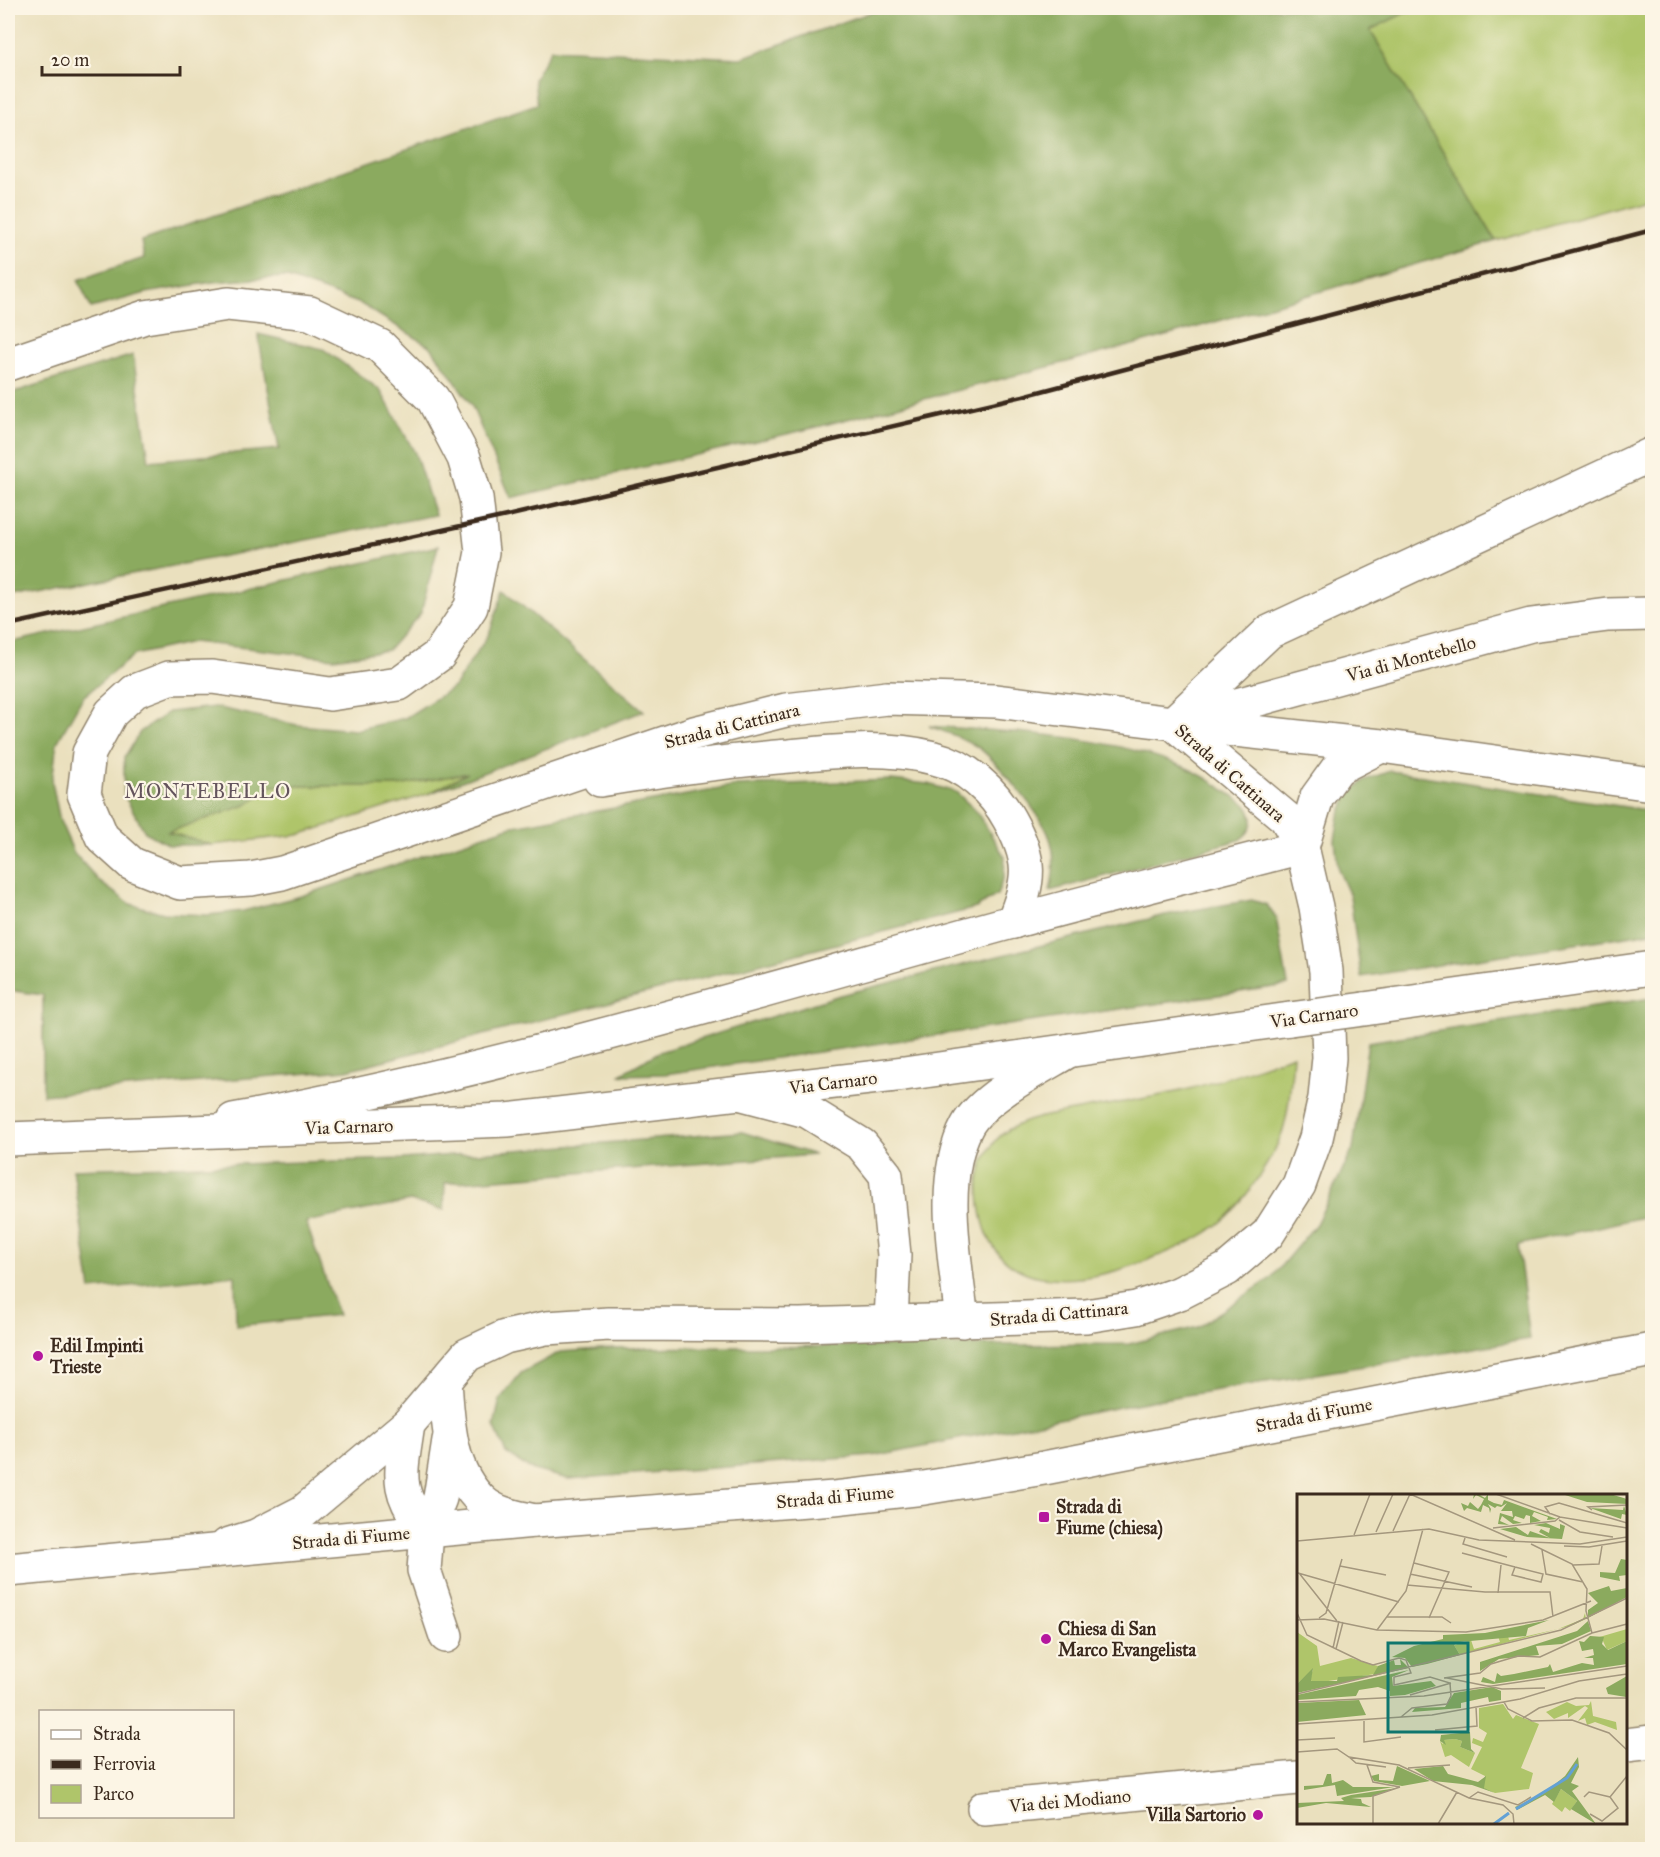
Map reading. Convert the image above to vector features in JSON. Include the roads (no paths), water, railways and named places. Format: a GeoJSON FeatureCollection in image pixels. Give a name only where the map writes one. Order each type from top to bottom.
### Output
{"type":"FeatureCollection","features":[{"type":"Feature","properties":{"kind":"street","name":"Strada di Cattinara"},"geometry":{"type":"LineString","coordinates":[[8,364],[144,317],[228,304],[310,312],[380,346],[433,399],[464,458],[476,498],[482,552],[471,607],[439,654],[399,684],[330,694],[212,677],[169,678],[135,691],[111,713],[89,753],[84,794],[102,837],[132,864],[180,882],[251,879],[282,873],[500,796],[694,733],[786,710],[887,698],[996,701],[1173,723],[1286,818],[1302,847],[1316,907],[1326,970],[1329,1058],[1325,1098],[1316,1138],[1299,1185],[1268,1234],[1227,1269],[1180,1293],[1136,1308],[1086,1316],[962,1321],[609,1324],[546,1328],[505,1337],[466,1355],[408,1424],[303,1512],[256,1536],[211,1550]]}},
{"type":"Feature","properties":{"kind":"street"},"geometry":{"type":"LineString","coordinates":[[1173,723],[1269,632],[1653,454]]}},
{"type":"Feature","properties":{"kind":"street","name":"Via di Montebello"},"geometry":{"type":"LineString","coordinates":[[1173,723],[1531,626],[1608,615],[1653,614]]}},
{"type":"Feature","properties":{"kind":"street"},"geometry":{"type":"LineString","coordinates":[[1173,723],[1381,746],[1653,784]]}},
{"type":"Feature","properties":{"kind":"street"},"geometry":{"type":"LineString","coordinates":[[156,1135],[330,1102],[505,1062],[1013,922],[1302,847],[1317,797],[1338,768],[1381,746]]}},
{"type":"Feature","properties":{"kind":"street"},"geometry":{"type":"LineString","coordinates":[[500,796],[707,763],[832,752],[889,752],[934,758],[972,775],[1004,811],[1024,846],[1026,889],[1013,922]]}},
{"type":"Feature","properties":{"kind":"street","name":"Via Carnaro"},"geometry":{"type":"LineString","coordinates":[[8,1139],[507,1120],[743,1094],[1653,968]]}},
{"type":"Feature","properties":{"kind":"street"},"geometry":{"type":"LineString","coordinates":[[962,1321],[952,1225],[952,1168],[967,1124],[997,1094],[1070,1050]]}},
{"type":"Feature","properties":{"kind":"street"},"geometry":{"type":"LineString","coordinates":[[743,1094],[807,1110],[862,1145],[886,1175],[894,1255],[891,1322]]}},
{"type":"Feature","properties":{"kind":"street","name":"Strada di Fiume"},"geometry":{"type":"LineString","coordinates":[[8,1570],[534,1521],[834,1498],[924,1488],[1179,1443],[1653,1350]]}},
{"type":"Feature","properties":{"kind":"street"},"geometry":{"type":"LineString","coordinates":[[445,1381],[449,1440],[440,1498],[427,1532],[424,1570],[446,1636]]}},
{"type":"Feature","properties":{"kind":"street"},"geometry":{"type":"LineString","coordinates":[[408,1424],[402,1491],[411,1511],[427,1532]]}},
{"type":"Feature","properties":{"kind":"street"},"geometry":{"type":"LineString","coordinates":[[449,1440],[466,1480],[483,1502],[504,1513],[534,1521]]}},
{"type":"Feature","properties":{"kind":"street"},"geometry":{"type":"LineString","coordinates":[[1627,1745],[1653,1742]]}},
{"type":"Feature","properties":{"kind":"street","name":"Via dei Modiano"},"geometry":{"type":"LineString","coordinates":[[984,1808],[1297,1778]]}},
{"type":"Feature","properties":{"kind":"railway"},"geometry":{"type":"LineString","coordinates":[[8,625],[511,515],[1023,396],[1652,230]]}},
{"type":"Feature","properties":{"kind":"place","name":"Edil Impinti Trieste"},"geometry":{"type":"Point","coordinates":[38,1356]}},
{"type":"Feature","properties":{"kind":"place","name":"Strada di Fiume (chiesa)"},"geometry":{"type":"Point","coordinates":[1044,1517]}},
{"type":"Feature","properties":{"kind":"place","name":"Chiesa di San Marco Evangelista"},"geometry":{"type":"Point","coordinates":[1046,1639]}},
{"type":"Feature","properties":{"kind":"place","name":"Villa Sartorio"},"geometry":{"type":"Point","coordinates":[1258,1815]}},
{"type":"Feature","properties":{"kind":"district","name":"MONTEBELLO"},"geometry":{"type":"Point","coordinates":[208,791]}}]}
